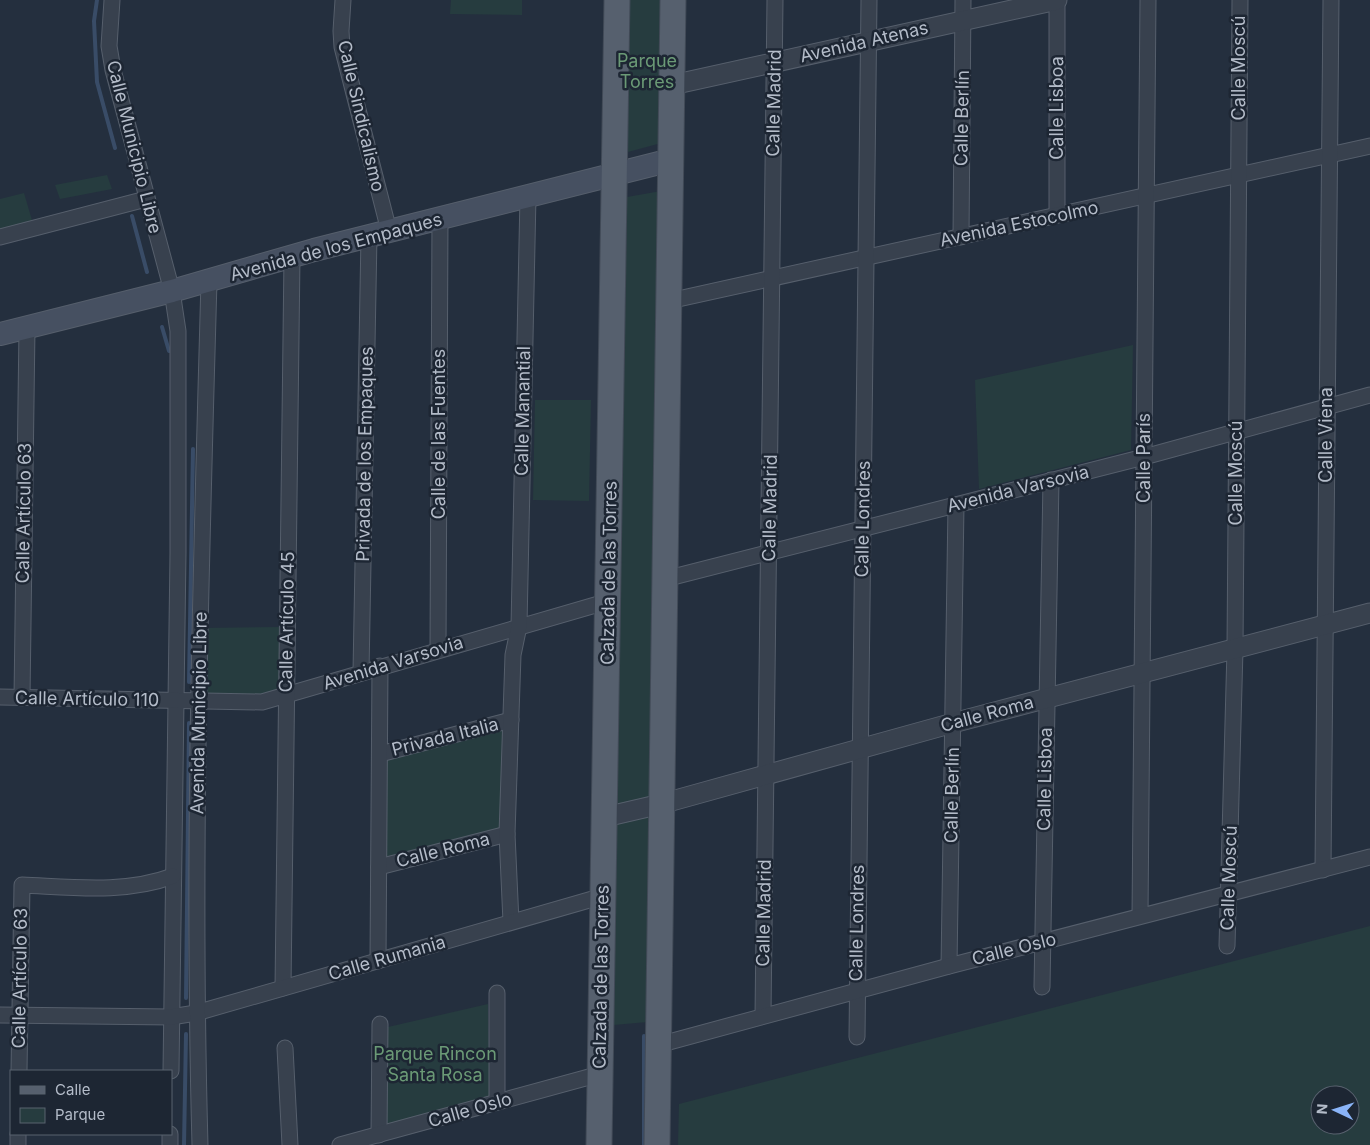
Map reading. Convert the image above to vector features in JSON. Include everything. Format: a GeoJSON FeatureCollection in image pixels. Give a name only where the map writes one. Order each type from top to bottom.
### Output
{"type":"FeatureCollection","features":[{"type":"Feature","properties":{"kind":"main road","name":"Calzada de las Torres"},"geometry":{"type":"LineString","coordinates":[[599,1145],[617,0]]}},
{"type":"Feature","properties":{"kind":"main road"},"geometry":{"type":"LineString","coordinates":[[657,1145],[672,0]]}},
{"type":"Feature","properties":{"kind":"main road","name":"Avenida de los Empaques"},"geometry":{"type":"LineString","coordinates":[[0,334],[172,291],[379,233],[671,160]]}},
{"type":"Feature","properties":{"kind":"street","name":"Calle Municipio Libre"},"geometry":{"type":"LineString","coordinates":[[112,0],[110,54],[146,199],[172,291]]}},
{"type":"Feature","properties":{"kind":"street","name":"Calle Sindicalismo"},"geometry":{"type":"LineString","coordinates":[[343,0],[340,31],[342,47],[379,233]]}},
{"type":"Feature","properties":{"kind":"street","name":"Calle Madrid"},"geometry":{"type":"LineString","coordinates":[[763,1016],[770,552],[775,0]]}},
{"type":"Feature","properties":{"kind":"street","name":"Calle Londres"},"geometry":{"type":"LineString","coordinates":[[857,1037],[856,992],[869,0]]}},
{"type":"Feature","properties":{"kind":"street","name":"Calle Berlín"},"geometry":{"type":"LineString","coordinates":[[961,237],[963,0]]}},
{"type":"Feature","properties":{"kind":"street","name":"Avenida Atenas"},"geometry":{"type":"LineString","coordinates":[[672,85],[1057,0]]}},
{"type":"Feature","properties":{"kind":"street","name":"Calle Lisboa"},"geometry":{"type":"LineString","coordinates":[[1057,0],[1057,215]]}},
{"type":"Feature","properties":{"kind":"street","name":"Calle París"},"geometry":{"type":"LineString","coordinates":[[1140,916],[1148,0]]}},
{"type":"Feature","properties":{"kind":"street","name":"Calle Moscú"},"geometry":{"type":"LineString","coordinates":[[1227,946],[1235,649],[1240,0]]}},
{"type":"Feature","properties":{"kind":"street","name":"Calle Viena"},"geometry":{"type":"LineString","coordinates":[[1323,870],[1328,155],[1331,0]]}},
{"type":"Feature","properties":{"kind":"street","name":"Avenida Estocolmo"},"geometry":{"type":"LineString","coordinates":[[669,302],[1370,146]]}},
{"type":"Feature","properties":{"kind":"street","name":"Calle Manantial"},"geometry":{"type":"LineString","coordinates":[[511,922],[508,834],[513,654],[519,626],[528,196]]}},
{"type":"Feature","properties":{"kind":"street"},"geometry":{"type":"LineString","coordinates":[[0,237],[146,199]]}},
{"type":"Feature","properties":{"kind":"street","name":"Calle de las Fuentes"},"geometry":{"type":"LineString","coordinates":[[438,650],[440,219]]}},
{"type":"Feature","properties":{"kind":"street","name":"Privada de los Empaques"},"geometry":{"type":"LineString","coordinates":[[361,672],[379,233]]}},
{"type":"Feature","properties":{"kind":"street","name":"Calle Artículo 45"},"geometry":{"type":"LineString","coordinates":[[283,988],[292,256]]}},
{"type":"Feature","properties":{"kind":"street","name":"Avenida Municipio Libre"},"geometry":{"type":"LineString","coordinates":[[200,1145],[196,1013],[198,701],[209,281]]}},
{"type":"Feature","properties":{"kind":"street","name":"Avenida Municipio Libre"},"geometry":{"type":"LineString","coordinates":[[171,1070],[179,420],[178,331],[172,291]]}},
{"type":"Feature","properties":{"kind":"street","name":"Calle Artículo 63"},"geometry":{"type":"LineString","coordinates":[[22,698],[27,328]]}},
{"type":"Feature","properties":{"kind":"street","name":"Avenida Varsovia"},"geometry":{"type":"LineString","coordinates":[[665,579],[1144,457],[1236,430],[1370,395]]}},
{"type":"Feature","properties":{"kind":"street","name":"Calle Lisboa"},"geometry":{"type":"LineString","coordinates":[[1042,987],[1051,480]]}},
{"type":"Feature","properties":{"kind":"street","name":"Calle Berlín"},"geometry":{"type":"LineString","coordinates":[[949,966],[956,505]]}},
{"type":"Feature","properties":{"kind":"street","name":"Avenida Varsovia"},"geometry":{"type":"LineString","coordinates":[[175,700],[262,702],[380,666],[609,601]]}},
{"type":"Feature","properties":{"kind":"street","name":"Calle Roma"},"geometry":{"type":"LineString","coordinates":[[604,816],[662,804],[860,748],[1370,613]]}},
{"type":"Feature","properties":{"kind":"street"},"geometry":{"type":"LineString","coordinates":[[378,961],[380,666]]}},
{"type":"Feature","properties":{"kind":"street","name":"Calle Artículo 110"},"geometry":{"type":"LineString","coordinates":[[0,697],[175,700]]}},
{"type":"Feature","properties":{"kind":"street","name":"Privada Italia"},"geometry":{"type":"LineString","coordinates":[[380,754],[511,720]]}},
{"type":"Feature","properties":{"kind":"street","name":"Calle Roma"},"geometry":{"type":"LineString","coordinates":[[379,867],[508,834]]}},
{"type":"Feature","properties":{"kind":"street","name":"Calle Oslo"},"geometry":{"type":"LineString","coordinates":[[658,1044],[949,966],[1370,857]]}},
{"type":"Feature","properties":{"kind":"street","name":"Calle Artículo 63"},"geometry":{"type":"LineString","coordinates":[[19,1070],[22,885],[93,888],[138,886],[172,876]]}},
{"type":"Feature","properties":{"kind":"street","name":"Calle Rumania"},"geometry":{"type":"LineString","coordinates":[[0,1015],[171,1017],[196,1013],[603,896]]}},
{"type":"Feature","properties":{"kind":"street"},"geometry":{"type":"LineString","coordinates":[[497,992],[497,1102]]}},
{"type":"Feature","properties":{"kind":"street"},"geometry":{"type":"LineString","coordinates":[[378,1135],[380,1024]]}},
{"type":"Feature","properties":{"kind":"street"},"geometry":{"type":"LineString","coordinates":[[285,1048],[290,1145]]}},
{"type":"Feature","properties":{"kind":"street","name":"Calle Oslo"},"geometry":{"type":"LineString","coordinates":[[340,1145],[600,1074]]}},
{"type":"Feature","properties":{"kind":"green space"},"geometry":{"type":"Polygon","coordinates":[[[451,0],[522,0],[522,15],[450,14],[451,0]]]}},
{"type":"Feature","properties":{"kind":"green space","name":"Parque Torres"},"geometry":{"type":"Polygon","coordinates":[[[628,0],[666,0],[665,142],[628,152],[628,0]]]}},
{"type":"Feature","properties":{"kind":"green space"},"geometry":{"type":"Polygon","coordinates":[[[107,175],[112,189],[60,199],[55,185],[107,175]]]}},
{"type":"Feature","properties":{"kind":"green space"},"geometry":{"type":"Polygon","coordinates":[[[661,191],[648,1022],[613,1025],[627,197],[661,191]]]}},
{"type":"Feature","properties":{"kind":"green space"},"geometry":{"type":"Polygon","coordinates":[[[24,193],[34,227],[0,237],[0,199],[24,193]]]}},
{"type":"Feature","properties":{"kind":"green space"},"geometry":{"type":"Polygon","coordinates":[[[1133,345],[1131,450],[979,489],[975,380],[1133,345]]]}},
{"type":"Feature","properties":{"kind":"green space"},"geometry":{"type":"Polygon","coordinates":[[[535,400],[591,400],[589,501],[533,500],[535,400]]]}},
{"type":"Feature","properties":{"kind":"green space"},"geometry":{"type":"Polygon","coordinates":[[[281,627],[280,693],[254,698],[203,697],[204,628],[281,627]]]}},
{"type":"Feature","properties":{"kind":"green space"},"geometry":{"type":"Polygon","coordinates":[[[505,729],[502,829],[380,858],[382,759],[505,729]]]}},
{"type":"Feature","properties":{"kind":"green space"},"geometry":{"type":"Polygon","coordinates":[[[1370,926],[1370,1145],[678,1145],[679,1104],[1370,926]]]}},
{"type":"Feature","properties":{"kind":"green space","name":"Parque Rincon Santa Rosa"},"geometry":{"type":"Polygon","coordinates":[[[488,1004],[490,1098],[386,1127],[388,1027],[488,1004]]]}},
{"type":"Feature","properties":{"kind":"waterway"},"geometry":{"type":"LineString","coordinates":[[97,0],[94,21],[97,82],[115,148]]}},
{"type":"Feature","properties":{"kind":"waterway"},"geometry":{"type":"LineString","coordinates":[[132,216],[147,272]]}},
{"type":"Feature","properties":{"kind":"waterway"},"geometry":{"type":"LineString","coordinates":[[162,327],[169,351]]}},
{"type":"Feature","properties":{"kind":"waterway"},"geometry":{"type":"LineString","coordinates":[[189,682],[193,449]]}},
{"type":"Feature","properties":{"kind":"waterway"},"geometry":{"type":"LineString","coordinates":[[186,998],[189,723]]}},
{"type":"Feature","properties":{"kind":"waterway"},"geometry":{"type":"LineString","coordinates":[[184,1145],[186,1034]]}},
{"type":"Feature","properties":{"kind":"waterway"},"geometry":{"type":"LineString","coordinates":[[644,1036],[644,1145]]}}]}
